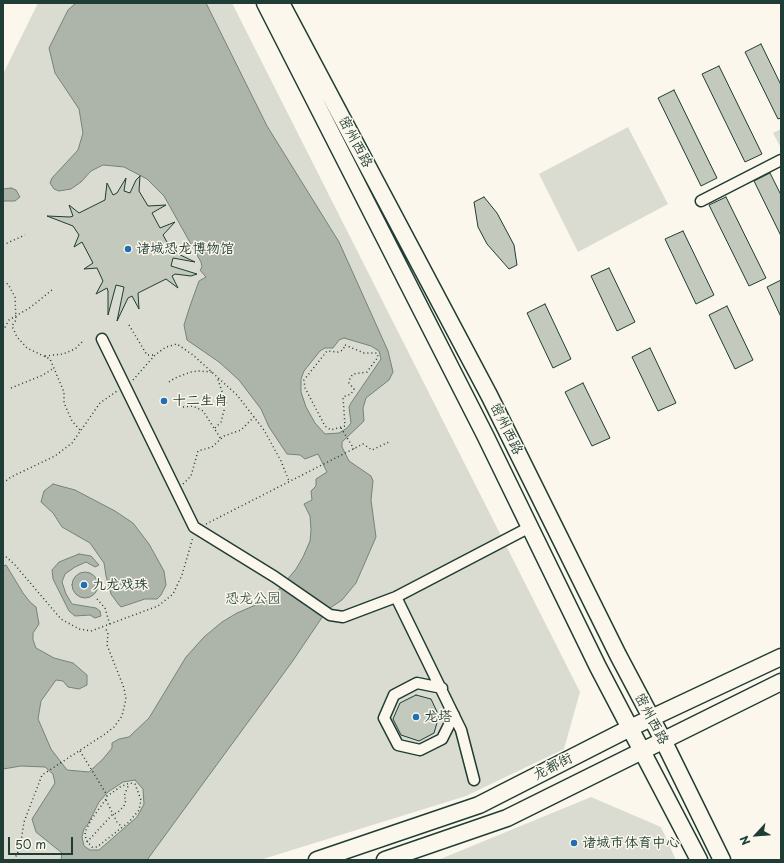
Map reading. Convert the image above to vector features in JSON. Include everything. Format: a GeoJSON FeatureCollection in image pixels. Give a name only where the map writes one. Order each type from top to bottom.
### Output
{"type":"FeatureCollection","features":[{"type":"Feature","properties":{"kind":"main road","name":"密州西路"},"geometry":{"type":"LineString","coordinates":[[265,3],[485,435],[598,667],[699,860]]}},
{"type":"Feature","properties":{"kind":"main road","name":"密州西路"},"geometry":{"type":"LineString","coordinates":[[282,3],[489,395],[618,656],[652,718],[722,860]]}},
{"type":"Feature","properties":{"kind":"main road","name":"龙都街"},"geometry":{"type":"LineString","coordinates":[[317,860],[479,805],[630,728],[781,657]]}},
{"type":"Feature","properties":{"kind":"main road","name":"龙都街"},"geometry":{"type":"LineString","coordinates":[[385,860],[507,818],[781,682]]}},
{"type":"Feature","properties":{"kind":"street"},"geometry":{"type":"LineString","coordinates":[[701,201],[781,160]]}},
{"type":"Feature","properties":{"kind":"street"},"geometry":{"type":"LineString","coordinates":[[102,339],[196,529],[275,577],[330,616],[342,618],[396,597],[530,527]]}},
{"type":"Feature","properties":{"kind":"street"},"geometry":{"type":"LineString","coordinates":[[396,597],[442,688],[461,730],[474,780]]}},
{"type":"Feature","properties":{"kind":"street"},"geometry":{"type":"LineString","coordinates":[[442,688],[417,683],[394,695],[384,718],[398,745],[420,750],[442,739],[454,715]]}},
{"type":"Feature","properties":{"kind":"path"},"geometry":{"type":"LineString","coordinates":[[3,245],[25,235]]}},
{"type":"Feature","properties":{"kind":"path"},"geometry":{"type":"LineString","coordinates":[[3,282],[8,284],[16,297],[16,316],[12,326],[17,337],[27,348],[50,359],[64,392],[64,403],[72,421],[81,431]]}},
{"type":"Feature","properties":{"kind":"path"},"geometry":{"type":"LineString","coordinates":[[3,331],[9,320],[31,308],[53,289]]}},
{"type":"Feature","properties":{"kind":"path"},"geometry":{"type":"LineString","coordinates":[[129,325],[148,355],[155,355]]}},
{"type":"Feature","properties":{"kind":"path"},"geometry":{"type":"LineString","coordinates":[[45,356],[63,354],[75,349],[82,342]]}},
{"type":"Feature","properties":{"kind":"path"},"geometry":{"type":"LineString","coordinates":[[3,483],[11,477],[55,456],[72,443],[100,403],[133,379],[155,355],[166,347],[177,344],[217,376],[237,395],[255,417],[281,461],[289,481]]}},
{"type":"Feature","properties":{"kind":"path"},"geometry":{"type":"LineString","coordinates":[[345,345],[364,353],[377,353],[378,357],[367,372],[353,374],[350,378],[349,384],[354,389],[351,394],[343,397],[346,423],[342,429],[331,430],[325,426],[305,388],[304,380],[327,351],[338,352],[343,350],[345,345]]}},
{"type":"Feature","properties":{"kind":"path"},"geometry":{"type":"LineString","coordinates":[[11,388],[43,375],[54,367]]}},
{"type":"Feature","properties":{"kind":"path"},"geometry":{"type":"LineString","coordinates":[[169,382],[190,372],[212,372]]}},
{"type":"Feature","properties":{"kind":"path"},"geometry":{"type":"LineString","coordinates":[[215,428],[220,422],[226,403],[217,376]]}},
{"type":"Feature","properties":{"kind":"path"},"geometry":{"type":"LineString","coordinates":[[183,407],[193,406],[203,411],[221,439]]}},
{"type":"Feature","properties":{"kind":"path"},"geometry":{"type":"LineString","coordinates":[[176,491],[191,476],[198,451],[212,447],[221,439],[241,430],[255,417]]}},
{"type":"Feature","properties":{"kind":"path"},"geometry":{"type":"LineString","coordinates":[[342,429],[353,449]]}},
{"type":"Feature","properties":{"kind":"path"},"geometry":{"type":"LineString","coordinates":[[3,554],[15,565],[61,619],[79,629],[91,631],[105,627],[158,606],[174,594],[182,575],[187,554],[196,529],[353,449],[364,444],[372,450],[391,440]]}},
{"type":"Feature","properties":{"kind":"path"},"geometry":{"type":"LineString","coordinates":[[97,599],[105,608],[110,625]]}},
{"type":"Feature","properties":{"kind":"path"},"geometry":{"type":"LineString","coordinates":[[14,860],[20,848],[24,822],[42,775],[91,745],[114,727],[122,716],[126,699],[124,688],[107,645],[108,634],[105,627]]}},
{"type":"Feature","properties":{"kind":"path"},"geometry":{"type":"LineString","coordinates":[[80,751],[91,768],[113,814],[122,828]]}},
{"type":"Feature","properties":{"kind":"path"},"geometry":{"type":"LineString","coordinates":[[87,842],[113,814],[124,806],[126,800],[124,796],[129,784]]}},
{"type":"Feature","properties":{"kind":"path"},"geometry":{"type":"LineString","coordinates":[[129,784],[135,784],[141,800],[139,810],[122,828],[98,847],[92,847],[87,842],[86,832],[91,820],[106,797],[120,787],[129,784]]}},
{"type":"Feature","properties":{"kind":"green space","name":"恐龙公园"},"geometry":{"type":"Polygon","coordinates":[[[38,3],[232,3],[580,692],[564,749],[466,796],[260,860],[3,860],[3,74],[38,3]]]}},
{"type":"Feature","properties":{"kind":"green space"},"geometry":{"type":"Polygon","coordinates":[[[628,127],[668,204],[578,252],[539,174],[628,127]]]}},
{"type":"Feature","properties":{"kind":"green space"},"geometry":{"type":"Polygon","coordinates":[[[781,129],[781,148],[773,133],[781,129]]]}},
{"type":"Feature","properties":{"kind":"green space","name":"诸城市体育中心"},"geometry":{"type":"Polygon","coordinates":[[[591,797],[661,827],[676,860],[438,860],[591,797]]]}},
{"type":"Feature","properties":{"kind":"shaded area"},"geometry":{"type":"Polygon","coordinates":[[[76,3],[206,3],[267,126],[339,242],[388,351],[393,372],[389,380],[366,398],[363,408],[364,421],[342,442],[342,447],[349,461],[371,476],[373,481],[371,500],[376,537],[356,583],[342,600],[327,610],[292,662],[147,860],[61,860],[62,853],[36,832],[32,819],[55,783],[53,774],[45,767],[21,766],[3,769],[3,566],[6,565],[23,593],[36,607],[39,624],[33,633],[33,640],[36,648],[54,658],[73,663],[87,675],[87,685],[79,689],[68,687],[63,681],[56,680],[41,701],[38,719],[51,749],[67,770],[89,772],[112,748],[112,743],[119,739],[129,737],[149,718],[186,657],[204,637],[222,622],[237,613],[272,598],[296,569],[310,541],[310,516],[304,504],[312,500],[311,491],[316,486],[316,479],[327,472],[318,454],[305,459],[300,455],[287,454],[269,427],[261,409],[239,380],[219,362],[187,340],[184,325],[199,281],[206,277],[200,270],[202,267],[201,262],[164,196],[147,179],[124,167],[103,165],[91,171],[81,182],[71,189],[59,191],[54,189],[50,183],[52,178],[78,150],[83,133],[79,109],[55,73],[49,48],[68,10],[76,3]],[[344,338],[339,340],[333,348],[325,348],[320,351],[304,371],[301,379],[301,392],[306,407],[315,423],[325,434],[339,433],[347,428],[351,423],[349,407],[381,359],[379,351],[371,346],[344,338]],[[135,780],[123,782],[108,792],[99,802],[84,829],[82,837],[84,846],[90,850],[99,850],[137,817],[144,804],[143,789],[135,780]]]}},
{"type":"Feature","properties":{"kind":"shaded area"},"geometry":{"type":"Polygon","coordinates":[[[11,188],[16,190],[20,197],[15,201],[3,201],[3,189],[11,188]]]}},
{"type":"Feature","properties":{"kind":"shaded area"},"geometry":{"type":"Polygon","coordinates":[[[53,484],[75,490],[115,511],[133,523],[149,544],[164,571],[166,585],[161,595],[157,599],[145,599],[121,607],[119,605],[111,594],[104,563],[90,543],[62,527],[53,513],[41,502],[44,491],[53,484]]]}},
{"type":"Feature","properties":{"kind":"shaded area"},"geometry":{"type":"Polygon","coordinates":[[[79,554],[91,556],[99,565],[95,567],[86,562],[75,567],[65,574],[62,582],[66,594],[72,604],[96,608],[100,611],[101,616],[95,618],[90,615],[75,616],[69,611],[53,579],[52,570],[59,562],[79,554]]]}},
{"type":"Feature","properties":{"kind":"shaded area"},"geometry":{"type":"Polygon","coordinates":[[[85,572],[94,576],[98,585],[94,594],[85,598],[76,594],[72,585],[76,576],[85,572]]]}},
{"type":"Feature","properties":{"kind":"building"},"geometry":{"type":"Polygon","coordinates":[[[761,44],[781,85],[781,118],[778,119],[745,52],[761,44]]]}},
{"type":"Feature","properties":{"kind":"building"},"geometry":{"type":"Polygon","coordinates":[[[719,66],[762,154],[745,162],[702,74],[719,66]]]}},
{"type":"Feature","properties":{"kind":"building"},"geometry":{"type":"Polygon","coordinates":[[[674,90],[717,178],[701,186],[658,98],[674,90]]]}},
{"type":"Feature","properties":{"kind":"building"},"geometry":{"type":"Polygon","coordinates":[[[770,173],[781,195],[781,236],[754,181],[770,173]]]}},
{"type":"Feature","properties":{"kind":"building","name":"诸城恐龙博物馆"},"geometry":{"type":"Polygon","coordinates":[[[140,176],[139,191],[148,206],[166,205],[152,213],[160,228],[175,222],[163,235],[172,251],[195,262],[173,258],[171,266],[197,274],[191,276],[175,274],[172,276],[178,288],[166,279],[138,293],[139,309],[132,296],[128,298],[117,321],[124,287],[116,285],[108,315],[107,288],[96,294],[103,281],[97,268],[84,269],[93,263],[82,242],[74,247],[79,235],[73,226],[47,216],[70,217],[73,216],[69,205],[79,213],[105,200],[107,183],[113,195],[117,193],[126,178],[124,191],[130,193],[136,180],[140,176]]]}},
{"type":"Feature","properties":{"kind":"building"},"geometry":{"type":"Polygon","coordinates":[[[484,197],[497,213],[514,245],[517,265],[509,269],[487,244],[478,227],[474,202],[484,197]]]}},
{"type":"Feature","properties":{"kind":"building"},"geometry":{"type":"Polygon","coordinates":[[[726,197],[766,278],[749,286],[709,205],[726,197]]]}},
{"type":"Feature","properties":{"kind":"building"},"geometry":{"type":"Polygon","coordinates":[[[683,231],[714,295],[696,304],[665,239],[683,231]]]}},
{"type":"Feature","properties":{"kind":"building"},"geometry":{"type":"Polygon","coordinates":[[[609,268],[635,322],[617,331],[591,276],[609,268]]]}},
{"type":"Feature","properties":{"kind":"building"},"geometry":{"type":"Polygon","coordinates":[[[781,280],[781,317],[767,287],[781,280]]]}},
{"type":"Feature","properties":{"kind":"building"},"geometry":{"type":"Polygon","coordinates":[[[545,304],[571,359],[553,368],[527,313],[545,304]]]}},
{"type":"Feature","properties":{"kind":"building"},"geometry":{"type":"Polygon","coordinates":[[[727,306],[753,360],[735,369],[709,315],[727,306]]]}},
{"type":"Feature","properties":{"kind":"building"},"geometry":{"type":"Polygon","coordinates":[[[650,348],[676,403],[658,411],[632,357],[650,348]]]}},
{"type":"Feature","properties":{"kind":"building"},"geometry":{"type":"Polygon","coordinates":[[[583,383],[610,438],[592,446],[565,392],[583,383]]]}},
{"type":"Feature","properties":{"kind":"building","name":"龙塔"},"geometry":{"type":"Polygon","coordinates":[[[416,695],[431,699],[439,716],[434,733],[419,741],[401,735],[393,719],[400,703],[416,695]]]}},
{"type":"Feature","properties":{"kind":"place","name":"诸城恐龙博物馆"},"geometry":{"type":"Point","coordinates":[128,249]}},
{"type":"Feature","properties":{"kind":"place","name":"十二生肖"},"geometry":{"type":"Point","coordinates":[164,401]}},
{"type":"Feature","properties":{"kind":"place","name":"九龙戏珠"},"geometry":{"type":"Point","coordinates":[84,585]}},
{"type":"Feature","properties":{"kind":"place","name":"龙塔"},"geometry":{"type":"Point","coordinates":[416,717]}},
{"type":"Feature","properties":{"kind":"place","name":"诸城市体育中心"},"geometry":{"type":"Point","coordinates":[574,843]}}]}
